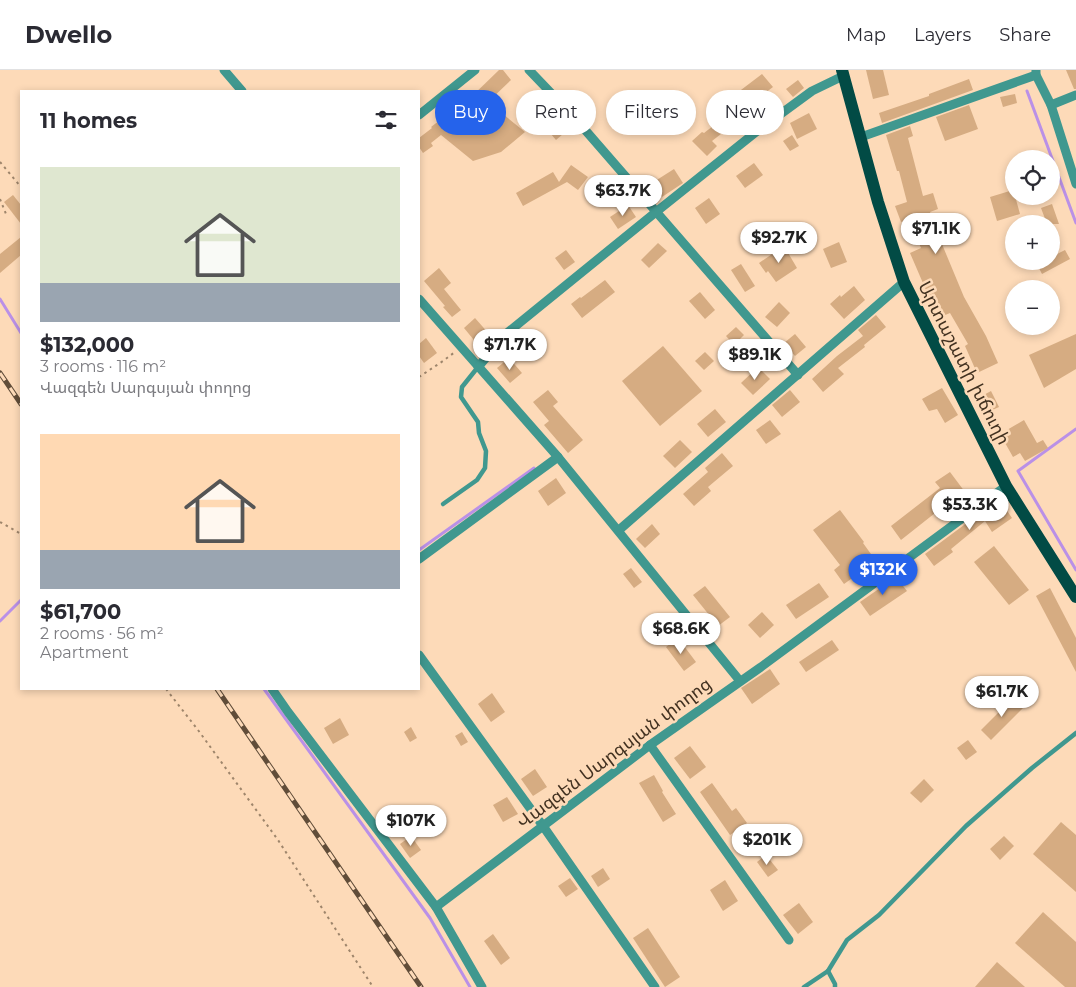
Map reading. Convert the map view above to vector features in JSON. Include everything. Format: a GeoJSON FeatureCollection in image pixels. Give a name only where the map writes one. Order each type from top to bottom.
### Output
{"type":"FeatureCollection","features":[{"type":"Feature","properties":{"kind":"main road","name":"Արտաշատի խճուղի"},"geometry":{"type":"LineString","coordinates":[[843,73],[878,202],[904,282],[1006,486],[1076,597]]}},
{"type":"Feature","properties":{"kind":"street"},"geometry":{"type":"LineString","coordinates":[[224,70],[241,90]]}},
{"type":"Feature","properties":{"kind":"street"},"geometry":{"type":"LineString","coordinates":[[420,114],[475,70]]}},
{"type":"Feature","properties":{"kind":"street"},"geometry":{"type":"LineString","coordinates":[[529,70],[573,116],[798,376]]}},
{"type":"Feature","properties":{"kind":"street"},"geometry":{"type":"LineString","coordinates":[[478,367],[507,333],[656,212],[756,132],[812,91],[843,73]]}},
{"type":"Feature","properties":{"kind":"street"},"geometry":{"type":"LineString","coordinates":[[861,137],[1036,73],[1051,105],[1076,184]]}},
{"type":"Feature","properties":{"kind":"street"},"geometry":{"type":"LineString","coordinates":[[1051,105],[1076,95]]}},
{"type":"Feature","properties":{"kind":"street"},"geometry":{"type":"LineString","coordinates":[[619,530],[904,282]]}},
{"type":"Feature","properties":{"kind":"street"},"geometry":{"type":"LineString","coordinates":[[420,300],[558,457],[740,681]]}},
{"type":"Feature","properties":{"kind":"street"},"geometry":{"type":"LineString","coordinates":[[420,558],[558,457]]}},
{"type":"Feature","properties":{"kind":"street","name":"Վազգեն Սարգսյան փողոց"},"geometry":{"type":"LineString","coordinates":[[436,907],[650,745],[761,667],[1006,486]]}},
{"type":"Feature","properties":{"kind":"street"},"geometry":{"type":"LineString","coordinates":[[420,656],[543,826],[654,987]]}},
{"type":"Feature","properties":{"kind":"street"},"geometry":{"type":"LineString","coordinates":[[273,690],[436,907],[482,987]]}},
{"type":"Feature","properties":{"kind":"street"},"geometry":{"type":"LineString","coordinates":[[650,745],[789,940]]}},
{"type":"Feature","properties":{"kind":"lane"},"geometry":{"type":"LineString","coordinates":[[443,504],[477,480],[485,468],[486,451],[478,433],[478,422],[461,397],[462,386],[478,367]]}},
{"type":"Feature","properties":{"kind":"lane"},"geometry":{"type":"LineString","coordinates":[[804,987],[828,971],[847,940],[879,915],[966,826],[1032,768],[1076,734]]}},
{"type":"Feature","properties":{"kind":"lane"},"geometry":{"type":"LineString","coordinates":[[828,971],[835,987]]}},
{"type":"Feature","properties":{"kind":"path"},"geometry":{"type":"LineString","coordinates":[[0,162],[20,186]]}},
{"type":"Feature","properties":{"kind":"path"},"geometry":{"type":"LineString","coordinates":[[0,199],[6,214]]}},
{"type":"Feature","properties":{"kind":"path"},"geometry":{"type":"LineString","coordinates":[[420,376],[461,347]]}},
{"type":"Feature","properties":{"kind":"path"},"geometry":{"type":"LineString","coordinates":[[0,522],[20,533]]}},
{"type":"Feature","properties":{"kind":"path"},"geometry":{"type":"LineString","coordinates":[[167,690],[278,840],[372,987]]}},
{"type":"Feature","properties":{"kind":"building"},"geometry":{"type":"Polygon","coordinates":[[[499,70],[503,70],[511,80],[501,90],[478,90],[499,70]]]}},
{"type":"Feature","properties":{"kind":"building"},"geometry":{"type":"Polygon","coordinates":[[[866,70],[883,70],[889,95],[873,99],[866,70]]]}},
{"type":"Feature","properties":{"kind":"building"},"geometry":{"type":"Polygon","coordinates":[[[1066,70],[1076,70],[1076,89],[1074,89],[1066,70]]]}},
{"type":"Feature","properties":{"kind":"building"},"geometry":{"type":"Polygon","coordinates":[[[762,74],[773,87],[769,90],[741,90],[762,74]]]}},
{"type":"Feature","properties":{"kind":"building"},"geometry":{"type":"Polygon","coordinates":[[[969,79],[973,90],[882,123],[879,113],[929,96],[929,94],[969,79]]]}},
{"type":"Feature","properties":{"kind":"building"},"geometry":{"type":"Polygon","coordinates":[[[798,80],[804,88],[793,97],[786,89],[798,80]]]}},
{"type":"Feature","properties":{"kind":"building"},"geometry":{"type":"Polygon","coordinates":[[[1015,94],[1017,103],[1003,107],[1000,97],[1015,94]]]}},
{"type":"Feature","properties":{"kind":"building"},"geometry":{"type":"Polygon","coordinates":[[[969,105],[978,129],[945,141],[936,117],[969,105]]]}},
{"type":"Feature","properties":{"kind":"building"},"geometry":{"type":"Polygon","coordinates":[[[809,113],[817,129],[797,139],[790,123],[809,113]]]}},
{"type":"Feature","properties":{"kind":"building"},"geometry":{"type":"Polygon","coordinates":[[[506,117],[516,125],[516,135],[521,135],[501,152],[473,161],[441,135],[506,135],[506,117]]]}},
{"type":"Feature","properties":{"kind":"building"},"geometry":{"type":"Polygon","coordinates":[[[435,124],[435,135],[441,135],[431,143],[433,146],[423,153],[420,148],[420,137],[435,124]]]}},
{"type":"Feature","properties":{"kind":"building"},"geometry":{"type":"Polygon","coordinates":[[[910,126],[913,136],[908,138],[923,196],[933,193],[938,209],[930,212],[939,237],[964,297],[986,336],[998,363],[977,373],[965,346],[968,344],[950,313],[938,318],[910,253],[921,248],[909,219],[901,222],[895,206],[907,202],[899,171],[897,171],[886,135],[910,126]]]}},
{"type":"Feature","properties":{"kind":"building"},"geometry":{"type":"Polygon","coordinates":[[[706,131],[706,135],[720,135],[712,141],[717,146],[707,156],[692,141],[702,132],[706,131]]]}},
{"type":"Feature","properties":{"kind":"building"},"geometry":{"type":"Polygon","coordinates":[[[552,135],[562,135],[556,140],[552,135]]]}},
{"type":"Feature","properties":{"kind":"building"},"geometry":{"type":"Polygon","coordinates":[[[792,135],[799,146],[790,151],[783,141],[792,135]]]}},
{"type":"Feature","properties":{"kind":"building"},"geometry":{"type":"Polygon","coordinates":[[[754,163],[763,175],[745,188],[736,176],[754,163]]]}},
{"type":"Feature","properties":{"kind":"building"},"geometry":{"type":"Polygon","coordinates":[[[571,165],[588,177],[578,190],[567,182],[523,206],[516,193],[553,172],[559,182],[571,165]]]}},
{"type":"Feature","properties":{"kind":"building"},"geometry":{"type":"Polygon","coordinates":[[[674,169],[683,183],[662,197],[652,183],[674,169]]]}},
{"type":"Feature","properties":{"kind":"building"},"geometry":{"type":"Polygon","coordinates":[[[1005,192],[1005,205],[1018,205],[1020,214],[1005,215],[1005,219],[997,221],[990,197],[1005,192]]]}},
{"type":"Feature","properties":{"kind":"building"},"geometry":{"type":"Polygon","coordinates":[[[13,195],[20,204],[20,223],[4,202],[13,195]]]}},
{"type":"Feature","properties":{"kind":"building"},"geometry":{"type":"Polygon","coordinates":[[[709,198],[720,214],[706,224],[695,208],[709,198]]]}},
{"type":"Feature","properties":{"kind":"building"},"geometry":{"type":"Polygon","coordinates":[[[628,205],[636,217],[618,229],[610,217],[628,205]]]}},
{"type":"Feature","properties":{"kind":"building"},"geometry":{"type":"Polygon","coordinates":[[[1052,205],[1056,215],[1044,215],[1041,208],[1052,205]]]}},
{"type":"Feature","properties":{"kind":"building"},"geometry":{"type":"Polygon","coordinates":[[[20,238],[20,256],[0,273],[0,254],[20,238]]]}},
{"type":"Feature","properties":{"kind":"building"},"geometry":{"type":"Polygon","coordinates":[[[839,242],[847,262],[831,268],[823,249],[839,242]]]}},
{"type":"Feature","properties":{"kind":"building"},"geometry":{"type":"Polygon","coordinates":[[[658,243],[667,251],[649,268],[641,260],[658,243]]]}},
{"type":"Feature","properties":{"kind":"building"},"geometry":{"type":"Polygon","coordinates":[[[784,246],[797,268],[776,282],[759,263],[784,246]]]}},
{"type":"Feature","properties":{"kind":"building"},"geometry":{"type":"Polygon","coordinates":[[[566,250],[575,262],[564,270],[555,258],[566,250]]]}},
{"type":"Feature","properties":{"kind":"building"},"geometry":{"type":"Polygon","coordinates":[[[1065,250],[1070,259],[1060,264],[1060,252],[1065,250]]]}},
{"type":"Feature","properties":{"kind":"building"},"geometry":{"type":"Polygon","coordinates":[[[741,264],[755,286],[745,292],[731,270],[741,264]]]}},
{"type":"Feature","properties":{"kind":"building"},"geometry":{"type":"Polygon","coordinates":[[[439,268],[451,283],[444,289],[461,310],[452,317],[424,281],[439,268]]]}},
{"type":"Feature","properties":{"kind":"building"},"geometry":{"type":"Polygon","coordinates":[[[1040,270],[1049,270],[1042,274],[1040,270]]]}},
{"type":"Feature","properties":{"kind":"building"},"geometry":{"type":"Polygon","coordinates":[[[605,280],[615,292],[582,318],[571,304],[605,280]]]}},
{"type":"Feature","properties":{"kind":"building"},"geometry":{"type":"Polygon","coordinates":[[[854,286],[865,300],[844,319],[830,304],[854,286]]]}},
{"type":"Feature","properties":{"kind":"building"},"geometry":{"type":"Polygon","coordinates":[[[700,292],[715,310],[705,319],[689,301],[700,292]]]}},
{"type":"Feature","properties":{"kind":"building"},"geometry":{"type":"Polygon","coordinates":[[[779,302],[790,313],[777,327],[765,317],[779,302]]]}},
{"type":"Feature","properties":{"kind":"building"},"geometry":{"type":"Polygon","coordinates":[[[876,315],[886,327],[864,345],[865,347],[838,368],[844,374],[823,392],[812,379],[863,336],[858,330],[876,315]]]}},
{"type":"Feature","properties":{"kind":"building"},"geometry":{"type":"Polygon","coordinates":[[[475,318],[490,335],[478,345],[464,328],[475,318]]]}},
{"type":"Feature","properties":{"kind":"building"},"geometry":{"type":"Polygon","coordinates":[[[736,327],[744,335],[734,345],[726,336],[736,327]]]}},
{"type":"Feature","properties":{"kind":"building"},"geometry":{"type":"Polygon","coordinates":[[[795,334],[806,347],[795,356],[784,343],[795,334]]]}},
{"type":"Feature","properties":{"kind":"building"},"geometry":{"type":"Polygon","coordinates":[[[1076,334],[1076,369],[1044,388],[1029,355],[1076,334]]]}},
{"type":"Feature","properties":{"kind":"building"},"geometry":{"type":"Polygon","coordinates":[[[426,338],[437,353],[424,363],[420,357],[420,343],[426,338]]]}},
{"type":"Feature","properties":{"kind":"building"},"geometry":{"type":"Polygon","coordinates":[[[663,346],[702,391],[660,426],[622,381],[663,346]]]}},
{"type":"Feature","properties":{"kind":"building"},"geometry":{"type":"Polygon","coordinates":[[[705,352],[714,361],[704,370],[695,361],[705,352]]]}},
{"type":"Feature","properties":{"kind":"building"},"geometry":{"type":"Polygon","coordinates":[[[509,358],[522,373],[510,383],[497,368],[509,358]]]}},
{"type":"Feature","properties":{"kind":"building"},"geometry":{"type":"Polygon","coordinates":[[[758,367],[770,379],[753,395],[741,383],[758,367]]]}},
{"type":"Feature","properties":{"kind":"building"},"geometry":{"type":"Polygon","coordinates":[[[942,388],[958,415],[945,423],[937,409],[929,411],[922,399],[942,388]]]}},
{"type":"Feature","properties":{"kind":"building"},"geometry":{"type":"Polygon","coordinates":[[[548,390],[558,402],[553,406],[583,440],[568,453],[544,425],[549,421],[533,402],[548,390]]]}},
{"type":"Feature","properties":{"kind":"building"},"geometry":{"type":"Polygon","coordinates":[[[790,390],[800,402],[782,417],[772,405],[790,390]]]}},
{"type":"Feature","properties":{"kind":"building"},"geometry":{"type":"Polygon","coordinates":[[[991,391],[999,407],[988,412],[980,397],[991,391]]]}},
{"type":"Feature","properties":{"kind":"building"},"geometry":{"type":"Polygon","coordinates":[[[715,409],[726,422],[708,437],[697,424],[715,409]]]}},
{"type":"Feature","properties":{"kind":"building"},"geometry":{"type":"Polygon","coordinates":[[[770,420],[781,434],[766,444],[756,430],[770,420]]]}},
{"type":"Feature","properties":{"kind":"building"},"geometry":{"type":"Polygon","coordinates":[[[1024,420],[1037,443],[1043,440],[1048,448],[1025,461],[1020,453],[1013,457],[1000,434],[1024,420]]]}},
{"type":"Feature","properties":{"kind":"building"},"geometry":{"type":"Polygon","coordinates":[[[680,440],[692,452],[675,468],[663,456],[680,440]]]}},
{"type":"Feature","properties":{"kind":"building"},"geometry":{"type":"Polygon","coordinates":[[[722,453],[733,466],[708,487],[711,491],[694,506],[683,494],[708,472],[705,468],[722,453]]]}},
{"type":"Feature","properties":{"kind":"building"},"geometry":{"type":"Polygon","coordinates":[[[950,472],[965,492],[949,502],[901,540],[891,526],[940,488],[935,482],[950,472]]]}},
{"type":"Feature","properties":{"kind":"building"},"geometry":{"type":"Polygon","coordinates":[[[556,478],[566,493],[548,506],[538,491],[556,478]]]}},
{"type":"Feature","properties":{"kind":"building"},"geometry":{"type":"Polygon","coordinates":[[[999,499],[1012,518],[992,532],[985,521],[951,549],[953,552],[934,566],[925,554],[999,499]]]}},
{"type":"Feature","properties":{"kind":"building"},"geometry":{"type":"Polygon","coordinates":[[[840,510],[876,561],[844,584],[834,570],[840,565],[813,530],[840,510]]]}},
{"type":"Feature","properties":{"kind":"building"},"geometry":{"type":"Polygon","coordinates":[[[652,524],[660,534],[645,548],[636,539],[652,524]]]}},
{"type":"Feature","properties":{"kind":"building"},"geometry":{"type":"Polygon","coordinates":[[[994,546],[1029,590],[1009,605],[974,562],[994,546]]]}},
{"type":"Feature","properties":{"kind":"building"},"geometry":{"type":"Polygon","coordinates":[[[631,568],[642,582],[634,588],[623,574],[631,568]]]}},
{"type":"Feature","properties":{"kind":"building"},"geometry":{"type":"Polygon","coordinates":[[[896,577],[907,591],[870,616],[860,602],[896,577]]]}},
{"type":"Feature","properties":{"kind":"building"},"geometry":{"type":"Polygon","coordinates":[[[819,583],[829,597],[796,619],[786,605],[819,583]]]}},
{"type":"Feature","properties":{"kind":"building"},"geometry":{"type":"Polygon","coordinates":[[[705,586],[730,617],[718,626],[693,595],[705,586]]]}},
{"type":"Feature","properties":{"kind":"building"},"geometry":{"type":"Polygon","coordinates":[[[1050,588],[1076,638],[1076,672],[1036,596],[1050,588]]]}},
{"type":"Feature","properties":{"kind":"building"},"geometry":{"type":"Polygon","coordinates":[[[762,612],[774,625],[760,638],[748,625],[762,612]]]}},
{"type":"Feature","properties":{"kind":"building"},"geometry":{"type":"Polygon","coordinates":[[[678,638],[696,662],[684,671],[666,647],[678,638]]]}},
{"type":"Feature","properties":{"kind":"building"},"geometry":{"type":"Polygon","coordinates":[[[832,640],[839,650],[806,672],[799,662],[832,640]]]}},
{"type":"Feature","properties":{"kind":"building"},"geometry":{"type":"Polygon","coordinates":[[[770,669],[780,684],[752,704],[741,688],[770,669]]]}},
{"type":"Feature","properties":{"kind":"building"},"geometry":{"type":"Polygon","coordinates":[[[492,693],[505,712],[491,722],[478,704],[492,693]]]}},
{"type":"Feature","properties":{"kind":"building"},"geometry":{"type":"Polygon","coordinates":[[[1014,697],[1024,707],[991,740],[981,730],[1014,697]]]}},
{"type":"Feature","properties":{"kind":"building"},"geometry":{"type":"Polygon","coordinates":[[[340,718],[349,735],[333,744],[324,728],[340,718]]]}},
{"type":"Feature","properties":{"kind":"building"},"geometry":{"type":"Polygon","coordinates":[[[411,727],[417,738],[410,742],[404,732],[411,727]]]}},
{"type":"Feature","properties":{"kind":"building"},"geometry":{"type":"Polygon","coordinates":[[[462,732],[468,742],[461,746],[455,736],[462,732]]]}},
{"type":"Feature","properties":{"kind":"building"},"geometry":{"type":"Polygon","coordinates":[[[968,740],[977,752],[966,760],[957,748],[968,740]]]}},
{"type":"Feature","properties":{"kind":"building"},"geometry":{"type":"Polygon","coordinates":[[[690,746],[706,767],[690,779],[674,758],[690,746]]]}},
{"type":"Feature","properties":{"kind":"building"},"geometry":{"type":"Polygon","coordinates":[[[535,769],[547,787],[533,796],[521,779],[535,769]]]}},
{"type":"Feature","properties":{"kind":"building"},"geometry":{"type":"Polygon","coordinates":[[[654,775],[676,814],[663,822],[639,783],[654,775]]]}},
{"type":"Feature","properties":{"kind":"building"},"geometry":{"type":"Polygon","coordinates":[[[924,779],[934,790],[921,803],[910,793],[924,779]]]}},
{"type":"Feature","properties":{"kind":"building"},"geometry":{"type":"Polygon","coordinates":[[[712,783],[732,811],[736,808],[747,823],[730,835],[700,792],[712,783]]]}},
{"type":"Feature","properties":{"kind":"building"},"geometry":{"type":"Polygon","coordinates":[[[507,797],[518,814],[503,822],[493,805],[507,797]]]}},
{"type":"Feature","properties":{"kind":"building"},"geometry":{"type":"Polygon","coordinates":[[[1061,822],[1076,835],[1076,892],[1033,854],[1061,822]]]}},
{"type":"Feature","properties":{"kind":"building"},"geometry":{"type":"Polygon","coordinates":[[[411,836],[421,850],[410,858],[400,844],[411,836]]]}},
{"type":"Feature","properties":{"kind":"building"},"geometry":{"type":"Polygon","coordinates":[[[1004,836],[1014,846],[1000,860],[990,849],[1004,836]]]}},
{"type":"Feature","properties":{"kind":"building"},"geometry":{"type":"Polygon","coordinates":[[[766,855],[778,870],[768,877],[757,862],[766,855]]]}},
{"type":"Feature","properties":{"kind":"building"},"geometry":{"type":"Polygon","coordinates":[[[603,868],[610,879],[598,887],[591,876],[603,868]]]}},
{"type":"Feature","properties":{"kind":"building"},"geometry":{"type":"Polygon","coordinates":[[[570,878],[578,889],[566,897],[558,886],[570,878]]]}},
{"type":"Feature","properties":{"kind":"building"},"geometry":{"type":"Polygon","coordinates":[[[725,880],[738,901],[723,911],[710,890],[725,880]]]}},
{"type":"Feature","properties":{"kind":"building"},"geometry":{"type":"Polygon","coordinates":[[[799,903],[813,922],[798,934],[783,915],[799,903]]]}},
{"type":"Feature","properties":{"kind":"building"},"geometry":{"type":"Polygon","coordinates":[[[1043,912],[1076,942],[1076,987],[1065,987],[1015,943],[1043,912]]]}},
{"type":"Feature","properties":{"kind":"building"},"geometry":{"type":"Polygon","coordinates":[[[648,928],[680,977],[665,987],[633,938],[648,928]]]}},
{"type":"Feature","properties":{"kind":"building"},"geometry":{"type":"Polygon","coordinates":[[[493,934],[510,958],[501,965],[484,941],[493,934]]]}},
{"type":"Feature","properties":{"kind":"building"},"geometry":{"type":"Polygon","coordinates":[[[997,962],[1025,987],[975,987],[997,962]]]}},
{"type":"Feature","properties":{"kind":"waterway"},"geometry":{"type":"LineString","coordinates":[[1027,91],[1076,223]]}},
{"type":"Feature","properties":{"kind":"waterway"},"geometry":{"type":"LineString","coordinates":[[0,299],[20,331]]}},
{"type":"Feature","properties":{"kind":"waterway"},"geometry":{"type":"LineString","coordinates":[[1076,429],[1018,471],[1076,570]]}},
{"type":"Feature","properties":{"kind":"waterway"},"geometry":{"type":"LineString","coordinates":[[420,549],[534,468]]}},
{"type":"Feature","properties":{"kind":"waterway"},"geometry":{"type":"LineString","coordinates":[[0,621],[20,601]]}},
{"type":"Feature","properties":{"kind":"waterway"},"geometry":{"type":"LineString","coordinates":[[265,690],[430,918],[470,987]]}},
{"type":"Feature","properties":{"kind":"railway"},"geometry":{"type":"LineString","coordinates":[[0,373],[20,403]]}},
{"type":"Feature","properties":{"kind":"railway"},"geometry":{"type":"LineString","coordinates":[[218,690],[421,987]]}}]}
